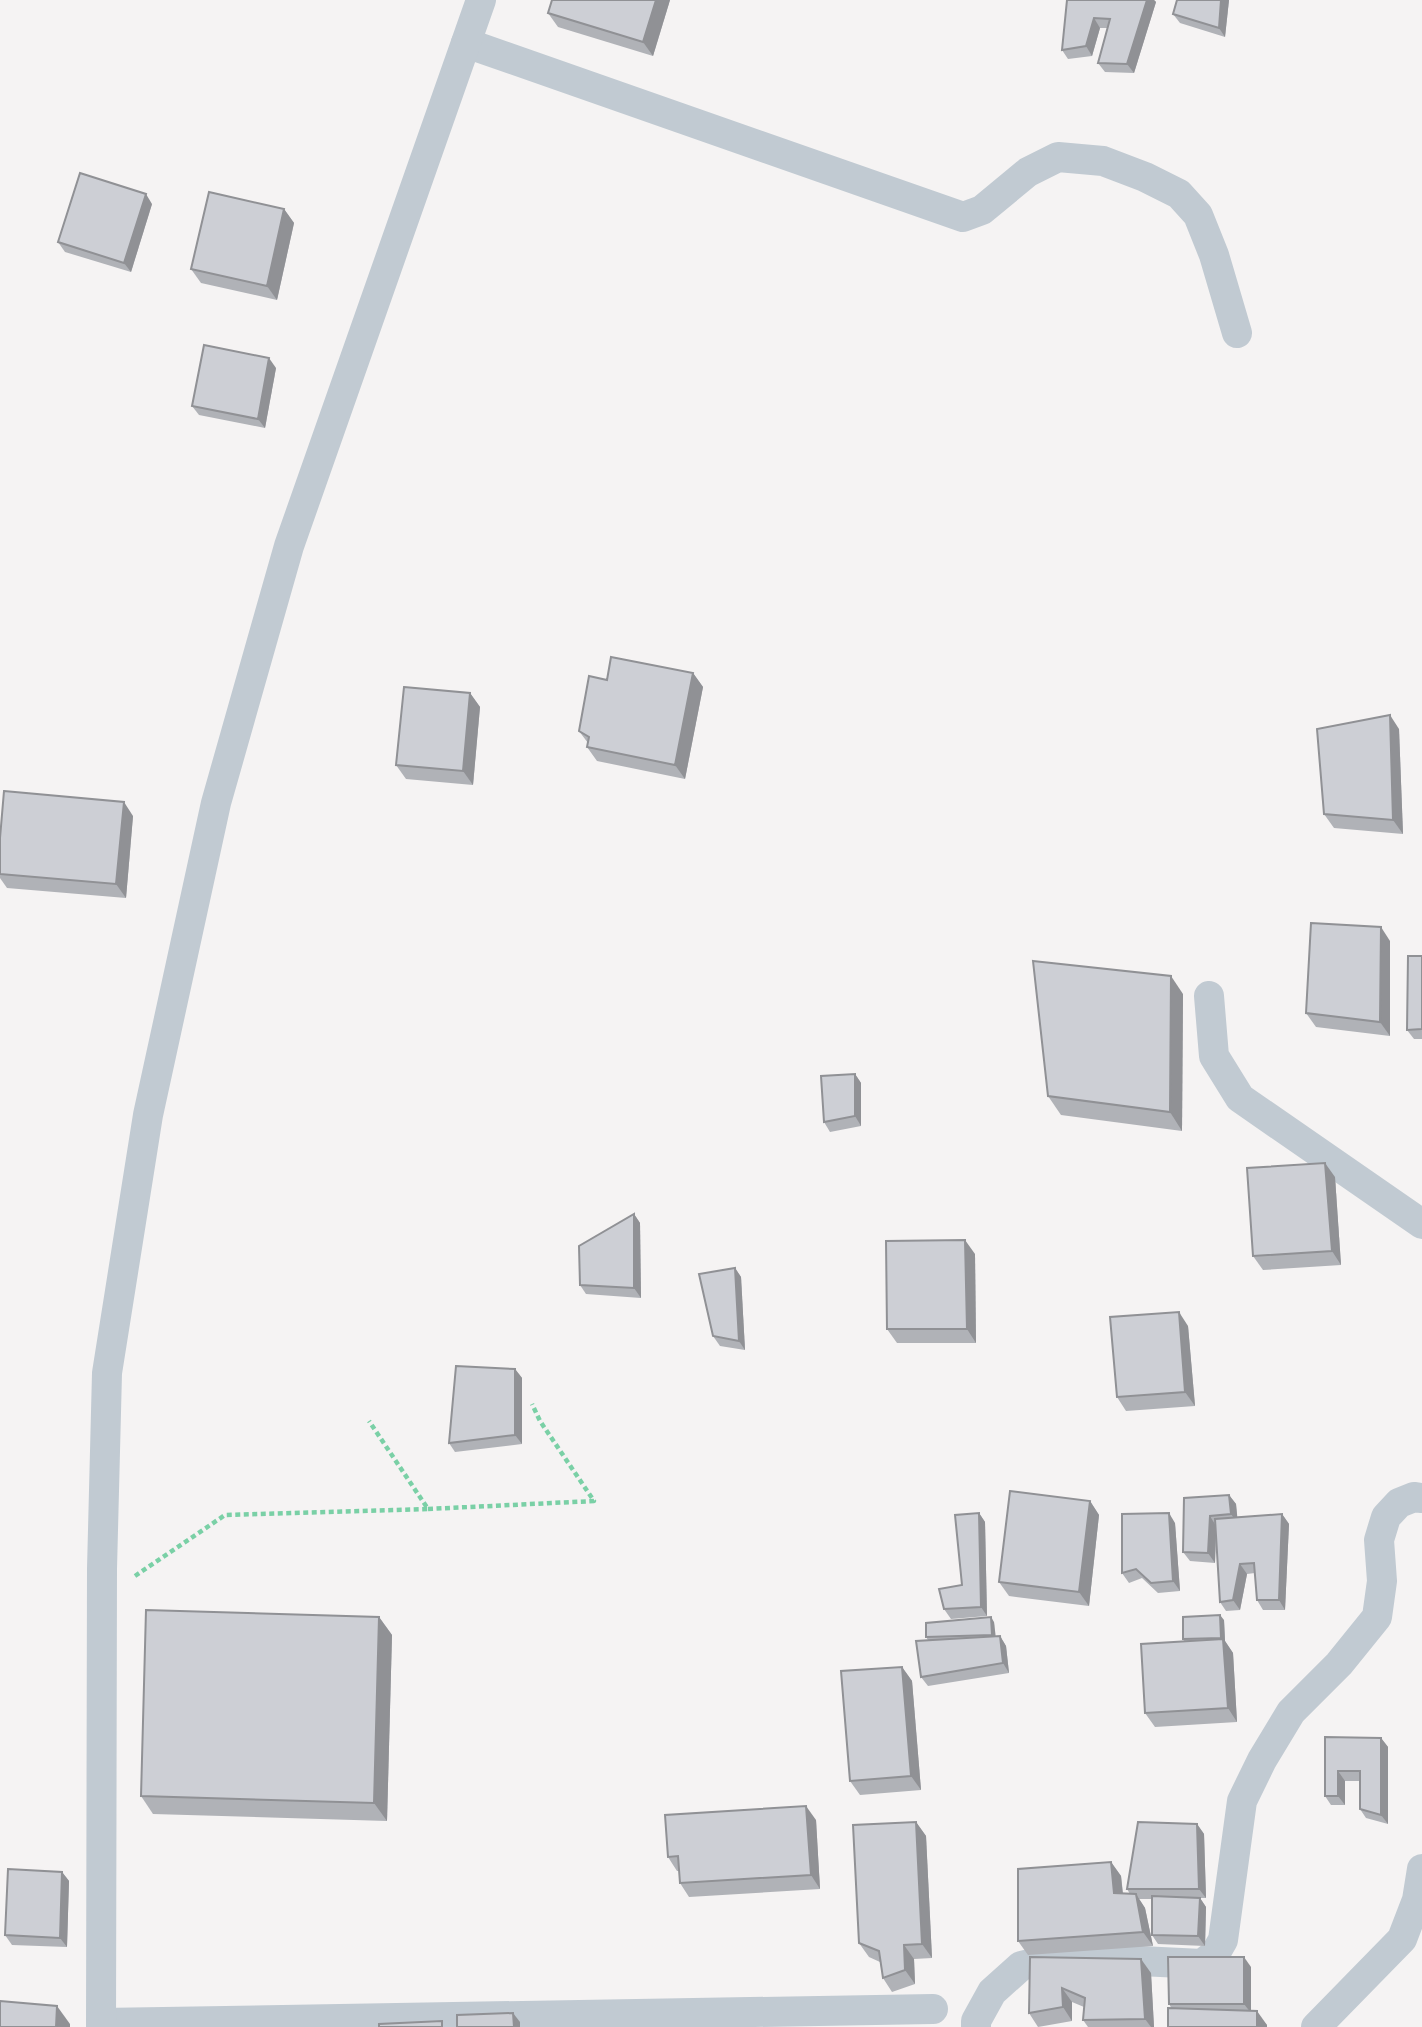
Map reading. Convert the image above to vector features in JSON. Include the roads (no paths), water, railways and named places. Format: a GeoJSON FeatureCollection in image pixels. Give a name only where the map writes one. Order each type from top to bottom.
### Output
{"type":"FeatureCollection","features":[{"type":"Feature","properties":{"kind":"street"},"geometry":{"type":"LineString","coordinates":[[481,0],[289,547],[216,803],[148,1115],[107,1373],[102,1599],[101,2025],[933,2009]]}},
{"type":"Feature","properties":{"kind":"street"},"geometry":{"type":"LineString","coordinates":[[466,43],[963,217],[982,210],[1028,172],[1058,157],[1102,161],[1145,177],[1179,194],[1198,215],[1214,255],[1237,333]]}},
{"type":"Feature","properties":{"kind":"street"},"geometry":{"type":"LineString","coordinates":[[1209,996],[1214,1056],[1240,1098],[1422,1224]]}},
{"type":"Feature","properties":{"kind":"street"},"geometry":{"type":"LineString","coordinates":[[976,2027],[976,2021],[992,1992],[1021,1966],[1058,1957],[1202,1964],[1215,1954],[1223,1940],[1242,1801],[1262,1760],[1292,1712],[1339,1664],[1377,1617],[1382,1581],[1379,1540],[1386,1517],[1399,1503],[1414,1497],[1422,1499]]}},
{"type":"Feature","properties":{"kind":"street"},"geometry":{"type":"LineString","coordinates":[[1316,2027],[1402,1939],[1417,1900],[1422,1869]]}}]}
